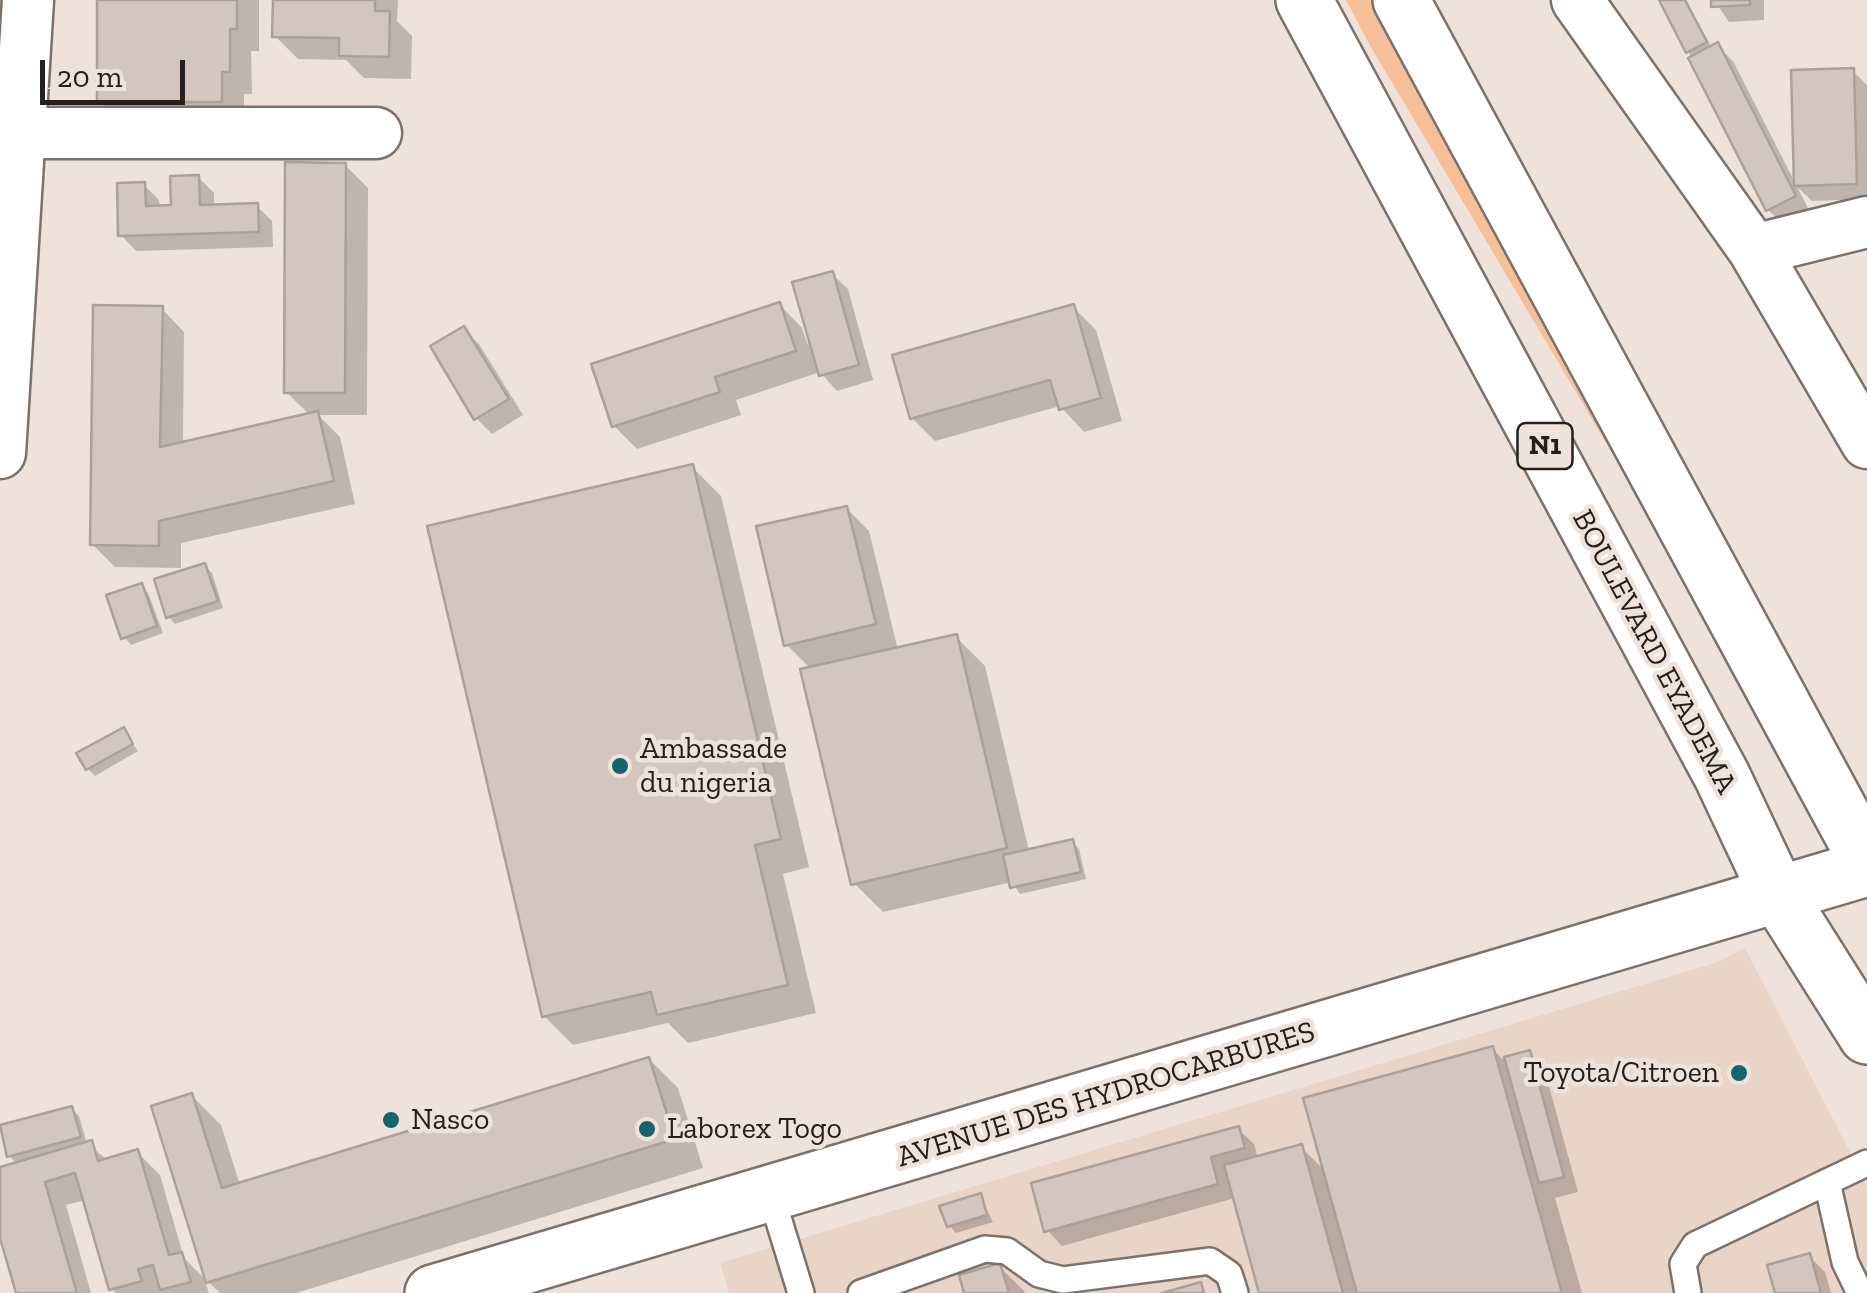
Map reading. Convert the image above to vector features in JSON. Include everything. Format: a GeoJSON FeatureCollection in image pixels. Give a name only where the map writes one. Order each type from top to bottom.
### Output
{"type":"FeatureCollection","features":[{"type":"Feature","properties":{"kind":"main road","name":"BOULEVARD EYADEMA"},"geometry":{"type":"LineString","coordinates":[[1304,0],[1722,776],[1778,895],[1867,1036]]}},
{"type":"Feature","properties":{"kind":"main road"},"geometry":{"type":"LineString","coordinates":[[1401,0],[1867,864]]}},
{"type":"Feature","properties":{"kind":"main road","name":"AVENUE DES HYDROCARBURES"},"geometry":{"type":"LineString","coordinates":[[433,1293],[1778,895],[1867,864]]}},
{"type":"Feature","properties":{"kind":"street"},"geometry":{"type":"LineString","coordinates":[[0,453],[28,0]]}},
{"type":"Feature","properties":{"kind":"street"},"geometry":{"type":"LineString","coordinates":[[1576,0],[1754,250],[1867,443]]}},
{"type":"Feature","properties":{"kind":"street"},"geometry":{"type":"LineString","coordinates":[[19,133],[376,133]]}},
{"type":"Feature","properties":{"kind":"street"},"geometry":{"type":"LineString","coordinates":[[1754,250],[1867,222]]}},
{"type":"Feature","properties":{"kind":"lane"},"geometry":{"type":"LineString","coordinates":[[1688,1293],[1683,1264],[1695,1245],[1867,1162]]}},
{"type":"Feature","properties":{"kind":"lane"},"geometry":{"type":"LineString","coordinates":[[1827,1182],[1845,1262],[1860,1293]]}},
{"type":"Feature","properties":{"kind":"lane"},"geometry":{"type":"LineString","coordinates":[[772,1195],[801,1293]]}},
{"type":"Feature","properties":{"kind":"lane"},"geometry":{"type":"LineString","coordinates":[[861,1293],[984,1249],[1007,1251],[1039,1274],[1063,1280],[1210,1260],[1229,1274],[1234,1293]]}},
{"type":"Feature","properties":{"kind":"shaded area"},"geometry":{"type":"Polygon","coordinates":[[[1346,0],[1375,0],[1712,621],[1368,42],[1346,0]]]}},
{"type":"Feature","properties":{"kind":"shaded area"},"geometry":{"type":"Polygon","coordinates":[[[1745,948],[1867,1185],[1867,1293],[729,1293],[720,1263],[1718,962],[1745,948]]]}},
{"type":"Feature","properties":{"kind":"building"},"geometry":{"type":"Polygon","coordinates":[[[97,0],[237,0],[237,29],[230,29],[230,72],[222,72],[222,102],[97,102],[97,0]]]}},
{"type":"Feature","properties":{"kind":"building"},"geometry":{"type":"Polygon","coordinates":[[[273,0],[375,0],[375,11],[390,11],[389,57],[339,56],[339,38],[272,37],[273,0]]]}},
{"type":"Feature","properties":{"kind":"building"},"geometry":{"type":"Polygon","coordinates":[[[1659,0],[1685,0],[1707,42],[1686,53],[1659,0]]]}},
{"type":"Feature","properties":{"kind":"building"},"geometry":{"type":"Polygon","coordinates":[[[1711,0],[1750,0],[1750,5],[1711,7],[1711,0]]]}},
{"type":"Feature","properties":{"kind":"building"},"geometry":{"type":"Polygon","coordinates":[[[1718,42],[1796,196],[1766,211],[1688,58],[1718,42]]]}},
{"type":"Feature","properties":{"kind":"building"},"geometry":{"type":"Polygon","coordinates":[[[1854,68],[1857,184],[1794,186],[1791,70],[1854,68]]]}},
{"type":"Feature","properties":{"kind":"building"},"geometry":{"type":"Polygon","coordinates":[[[285,162],[346,163],[345,393],[284,393],[285,162]]]}},
{"type":"Feature","properties":{"kind":"building"},"geometry":{"type":"Polygon","coordinates":[[[199,175],[200,205],[258,203],[259,232],[118,236],[117,183],[145,182],[146,206],[171,205],[170,176],[199,175]]]}},
{"type":"Feature","properties":{"kind":"building"},"geometry":{"type":"Polygon","coordinates":[[[833,271],[859,365],[819,376],[792,282],[833,271]]]}},
{"type":"Feature","properties":{"kind":"building"},"geometry":{"type":"Polygon","coordinates":[[[780,302],[796,351],[715,377],[720,392],[612,427],[591,364],[780,302]]]}},
{"type":"Feature","properties":{"kind":"building"},"geometry":{"type":"Polygon","coordinates":[[[1074,304],[1101,398],[1059,410],[1050,380],[910,419],[892,355],[1074,304]]]}},
{"type":"Feature","properties":{"kind":"building"},"geometry":{"type":"Polygon","coordinates":[[[93,305],[163,306],[160,447],[318,411],[334,481],[159,521],[159,546],[90,545],[93,305]]]}},
{"type":"Feature","properties":{"kind":"building"},"geometry":{"type":"Polygon","coordinates":[[[464,326],[509,399],[474,420],[430,346],[464,326]]]}},
{"type":"Feature","properties":{"kind":"building"},"geometry":{"type":"Polygon","coordinates":[[[693,464],[781,839],[755,845],[788,985],[657,1015],[651,992],[542,1017],[427,526],[693,464]]]}},
{"type":"Feature","properties":{"kind":"building"},"geometry":{"type":"Polygon","coordinates":[[[847,506],[876,624],[784,646],[756,526],[847,506]]]}},
{"type":"Feature","properties":{"kind":"building"},"geometry":{"type":"Polygon","coordinates":[[[205,563],[218,601],[166,618],[154,579],[205,563]]]}},
{"type":"Feature","properties":{"kind":"building"},"geometry":{"type":"Polygon","coordinates":[[[142,583],[157,626],[121,639],[106,595],[142,583]]]}},
{"type":"Feature","properties":{"kind":"building"},"geometry":{"type":"Polygon","coordinates":[[[957,634],[1007,848],[851,885],[800,669],[957,634]]]}},
{"type":"Feature","properties":{"kind":"building"},"geometry":{"type":"Polygon","coordinates":[[[124,727],[133,744],[86,770],[76,753],[124,727]]]}},
{"type":"Feature","properties":{"kind":"building"},"geometry":{"type":"Polygon","coordinates":[[[1073,839],[1081,872],[1010,888],[1003,855],[1073,839]]]}},
{"type":"Feature","properties":{"kind":"building"},"geometry":{"type":"Polygon","coordinates":[[[1493,1046],[1562,1293],[1357,1293],[1303,1098],[1493,1046]]]}},
{"type":"Feature","properties":{"kind":"building"},"geometry":{"type":"Polygon","coordinates":[[[1530,1050],[1564,1177],[1539,1183],[1504,1057],[1530,1050]]]}},
{"type":"Feature","properties":{"kind":"building"},"geometry":{"type":"Polygon","coordinates":[[[649,1057],[675,1139],[206,1283],[151,1106],[192,1093],[222,1188],[649,1057]]]}},
{"type":"Feature","properties":{"kind":"building"},"geometry":{"type":"Polygon","coordinates":[[[72,1106],[81,1137],[7,1157],[0,1125],[72,1106]]]}},
{"type":"Feature","properties":{"kind":"building"},"geometry":{"type":"Polygon","coordinates":[[[1239,1126],[1245,1148],[1211,1157],[1218,1184],[1044,1232],[1031,1183],[1239,1126]]]}},
{"type":"Feature","properties":{"kind":"building"},"geometry":{"type":"Polygon","coordinates":[[[92,1140],[98,1161],[138,1149],[169,1255],[182,1252],[191,1282],[160,1290],[153,1265],[138,1269],[142,1281],[109,1290],[75,1173],[45,1182],[77,1293],[16,1293],[0,1238],[0,1167],[92,1140]]]}},
{"type":"Feature","properties":{"kind":"building"},"geometry":{"type":"Polygon","coordinates":[[[1302,1144],[1343,1293],[1259,1293],[1224,1165],[1302,1144]]]}},
{"type":"Feature","properties":{"kind":"building"},"geometry":{"type":"Polygon","coordinates":[[[981,1193],[987,1215],[947,1227],[939,1206],[981,1193]]]}},
{"type":"Feature","properties":{"kind":"building"},"geometry":{"type":"Polygon","coordinates":[[[1810,1253],[1821,1293],[1775,1293],[1767,1265],[1810,1253]]]}},
{"type":"Feature","properties":{"kind":"building"},"geometry":{"type":"Polygon","coordinates":[[[1000,1263],[1009,1293],[964,1293],[959,1275],[1000,1263]]]}},
{"type":"Feature","properties":{"kind":"building"},"geometry":{"type":"Polygon","coordinates":[[[1201,1282],[1204,1293],[1162,1293],[1201,1282]]]}},
{"type":"Feature","properties":{"kind":"place","name":"Ambassade du nigeria"},"geometry":{"type":"Point","coordinates":[620,766]}},
{"type":"Feature","properties":{"kind":"place","name":"Toyota/Citroen"},"geometry":{"type":"Point","coordinates":[1739,1073]}},
{"type":"Feature","properties":{"kind":"place","name":"Nasco"},"geometry":{"type":"Point","coordinates":[391,1120]}},
{"type":"Feature","properties":{"kind":"place","name":"Laborex Togo"},"geometry":{"type":"Point","coordinates":[647,1129]}}]}
